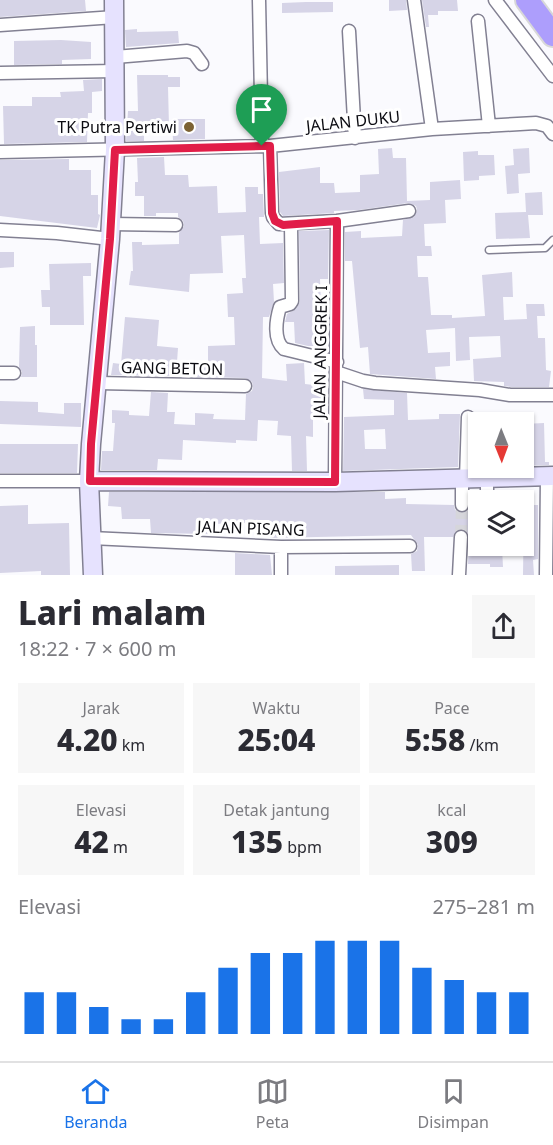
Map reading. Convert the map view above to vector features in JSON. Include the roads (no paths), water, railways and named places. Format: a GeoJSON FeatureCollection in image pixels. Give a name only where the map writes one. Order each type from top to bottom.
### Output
{"type":"FeatureCollection","features":[{"type":"Feature","properties":{"kind":"highway"},"geometry":{"type":"LineString","coordinates":[[527,0],[553,35]]}},
{"type":"Feature","properties":{"kind":"street"},"geometry":{"type":"LineString","coordinates":[[259,0],[266,146],[273,217],[279,224],[291,225],[409,211]]}},
{"type":"Feature","properties":{"kind":"street"},"geometry":{"type":"LineString","coordinates":[[414,0],[432,129]]}},
{"type":"Feature","properties":{"kind":"street"},"geometry":{"type":"LineString","coordinates":[[495,0],[553,75]]}},
{"type":"Feature","properties":{"kind":"street"},"geometry":{"type":"LineString","coordinates":[[0,26],[114,9],[115,150],[111,231],[91,444],[93,575]]}},
{"type":"Feature","properties":{"kind":"street"},"geometry":{"type":"LineString","coordinates":[[478,21],[489,126]]}},
{"type":"Feature","properties":{"kind":"street"},"geometry":{"type":"LineString","coordinates":[[349,31],[355,138]]}},
{"type":"Feature","properties":{"kind":"street"},"geometry":{"type":"LineString","coordinates":[[0,73],[115,64],[187,51],[194,53],[202,64]]}},
{"type":"Feature","properties":{"kind":"street","name":"JALAN DUKU"},"geometry":{"type":"LineString","coordinates":[[0,152],[266,146],[432,129],[536,123],[546,126],[553,134]]}},
{"type":"Feature","properties":{"kind":"street","name":"JALAN ANGGREK I"},"geometry":{"type":"LineString","coordinates":[[335,482],[337,221]]}},
{"type":"Feature","properties":{"kind":"street"},"geometry":{"type":"LineString","coordinates":[[0,230],[57,233],[176,225]]}},
{"type":"Feature","properties":{"kind":"street"},"geometry":{"type":"LineString","coordinates":[[291,225],[292,301],[280,308],[276,339],[284,349],[337,367],[363,381],[480,390],[510,395],[553,395]]}},
{"type":"Feature","properties":{"kind":"street"},"geometry":{"type":"LineString","coordinates":[[0,373],[14,373]]}},
{"type":"Feature","properties":{"kind":"street","name":"GANG BETON"},"geometry":{"type":"LineString","coordinates":[[98,383],[245,386]]}},
{"type":"Feature","properties":{"kind":"street"},"geometry":{"type":"LineString","coordinates":[[462,505],[468,417]]}},
{"type":"Feature","properties":{"kind":"street"},"geometry":{"type":"LineString","coordinates":[[534,477],[550,476],[546,575]]}},
{"type":"Feature","properties":{"kind":"street"},"geometry":{"type":"LineString","coordinates":[[0,481],[335,482],[487,478],[487,490]]}},
{"type":"Feature","properties":{"kind":"street"},"geometry":{"type":"LineString","coordinates":[[459,575],[461,537]]}},
{"type":"Feature","properties":{"kind":"street","name":"JALAN PISANG"},"geometry":{"type":"LineString","coordinates":[[91,538],[281,547],[410,546]]}},
{"type":"Feature","properties":{"kind":"street"},"geometry":{"type":"LineString","coordinates":[[281,547],[281,575]]}},
{"type":"Feature","properties":{"kind":"lane"},"geometry":{"type":"LineString","coordinates":[[489,250],[542,249],[549,246],[553,240]]}},
{"type":"Feature","properties":{"kind":"tunnel"},"geometry":{"type":"LineString","coordinates":[[461,537],[462,505]]}},
{"type":"Feature","properties":{"kind":"place","name":"TK Putra Pertiwi"},"geometry":{"type":"Point","coordinates":[189,127]}}]}
